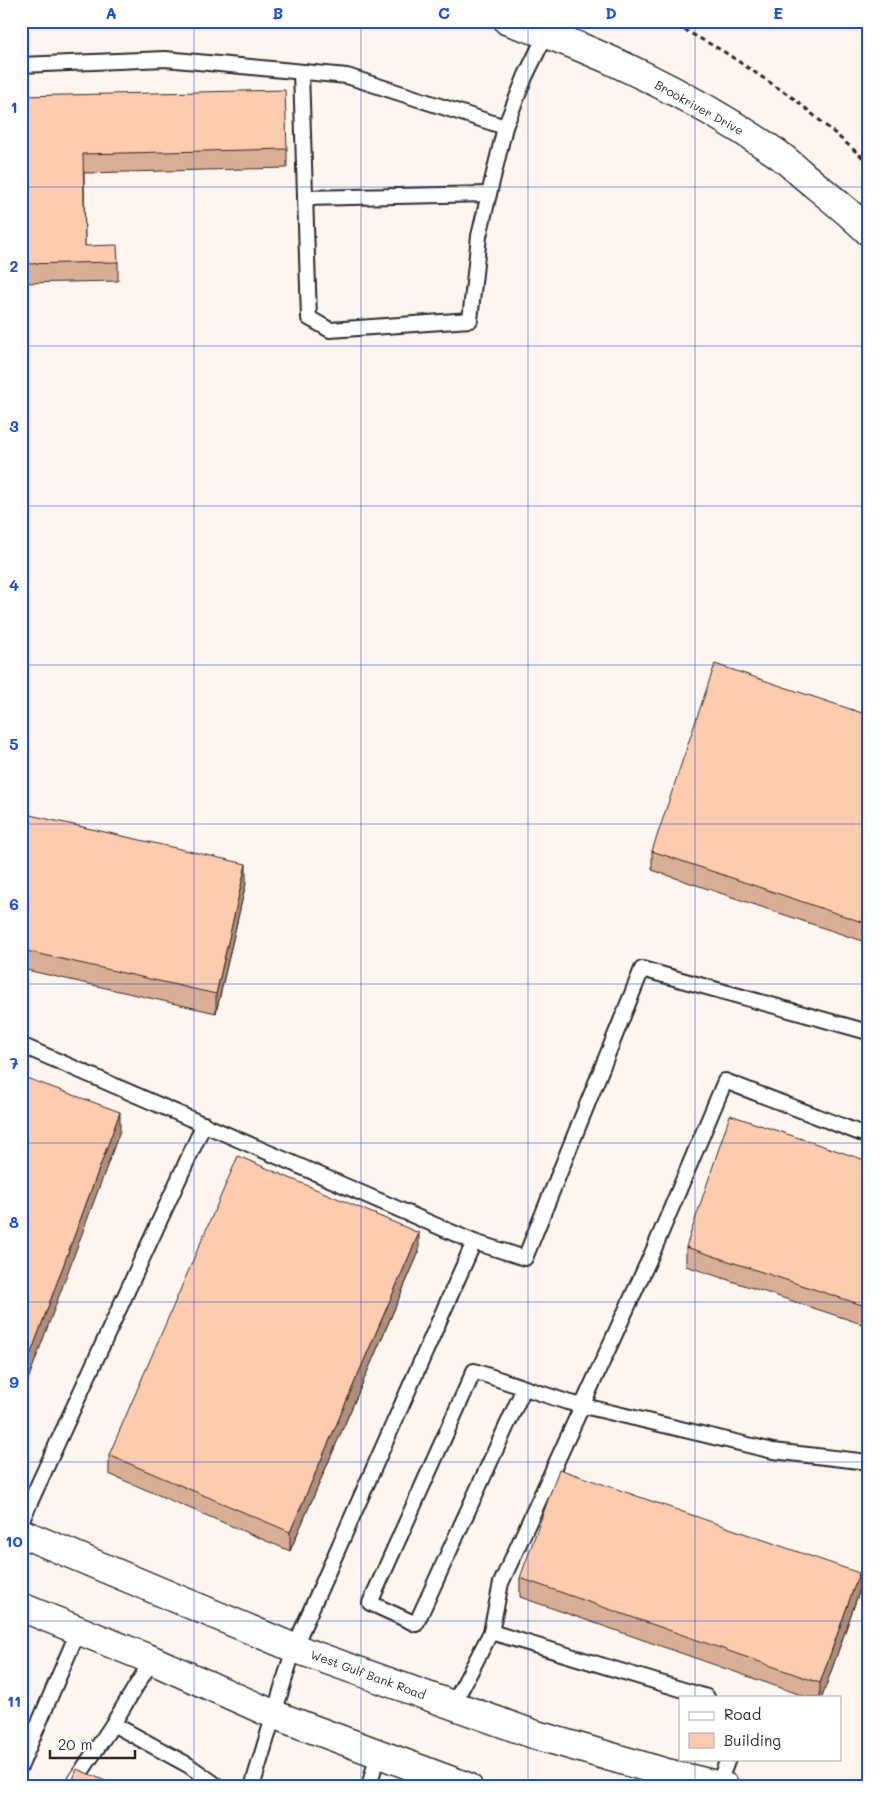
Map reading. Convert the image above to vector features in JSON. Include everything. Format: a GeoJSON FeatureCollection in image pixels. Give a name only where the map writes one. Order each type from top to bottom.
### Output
{"type":"FeatureCollection","features":[{"type":"Feature","properties":{"kind":"main road","name":"Brookriver Drive"},"geometry":{"type":"LineString","coordinates":[[508,21],[546,34],[622,66],[703,107],[773,150],[846,210],[868,231]]}},
{"type":"Feature","properties":{"kind":"main road","name":"West Gulf Bank Road"},"geometry":{"type":"LineString","coordinates":[[21,1533],[294,1648],[545,1737],[664,1772],[722,1786]]}},
{"type":"Feature","properties":{"kind":"main road"},"geometry":{"type":"LineString","coordinates":[[21,1606],[152,1660],[274,1715],[468,1787]]}},
{"type":"Feature","properties":{"kind":"lane"},"geometry":{"type":"LineString","coordinates":[[301,72],[309,318],[330,330],[470,320],[479,236],[505,128],[526,75],[546,34]]}},
{"type":"Feature","properties":{"kind":"lane"},"geometry":{"type":"LineString","coordinates":[[21,65],[166,59],[347,76],[505,128]]}},
{"type":"Feature","properties":{"kind":"lane"},"geometry":{"type":"LineString","coordinates":[[305,198],[489,194]]}},
{"type":"Feature","properties":{"kind":"lane"},"geometry":{"type":"LineString","coordinates":[[21,1045],[474,1242],[524,1258],[642,969],[868,1032]]}},
{"type":"Feature","properties":{"kind":"lane"},"geometry":{"type":"LineString","coordinates":[[453,1705],[491,1632],[501,1583],[654,1249],[725,1081],[868,1136]]}},
{"type":"Feature","properties":{"kind":"lane"},"geometry":{"type":"LineString","coordinates":[[21,1522],[204,1124]]}},
{"type":"Feature","properties":{"kind":"lane"},"geometry":{"type":"LineString","coordinates":[[252,1787],[294,1648],[474,1242]]}},
{"type":"Feature","properties":{"kind":"lane"},"geometry":{"type":"LineString","coordinates":[[524,1388],[416,1624],[370,1603],[474,1372],[581,1405],[773,1451],[868,1462]]}},
{"type":"Feature","properties":{"kind":"lane"},"geometry":{"type":"LineString","coordinates":[[21,1765],[79,1629]]}},
{"type":"Feature","properties":{"kind":"lane"},"geometry":{"type":"LineString","coordinates":[[491,1632],[704,1696]]}},
{"type":"Feature","properties":{"kind":"lane"},"geometry":{"type":"LineString","coordinates":[[71,1787],[113,1724],[152,1660]]}},
{"type":"Feature","properties":{"kind":"lane"},"geometry":{"type":"LineString","coordinates":[[113,1724],[188,1765],[219,1787]]}},
{"type":"Feature","properties":{"kind":"lane"},"geometry":{"type":"LineString","coordinates":[[369,1787],[378,1754]]}},
{"type":"Feature","properties":{"kind":"lane"},"geometry":{"type":"LineString","coordinates":[[722,1786],[728,1760]]}},
{"type":"Feature","properties":{"kind":"path"},"geometry":{"type":"LineString","coordinates":[[668,21],[723,51],[796,100],[868,162]]}},
{"type":"Feature","properties":{"kind":"building"},"geometry":{"type":"Polygon","coordinates":[[[285,90],[287,149],[83,154],[85,246],[117,245],[118,262],[21,264],[21,96],[285,90]]]}},
{"type":"Feature","properties":{"kind":"building"},"geometry":{"type":"Polygon","coordinates":[[[715,664],[868,715],[868,924],[652,851],[715,664]]]}},
{"type":"Feature","properties":{"kind":"building"},"geometry":{"type":"Polygon","coordinates":[[[21,813],[246,864],[216,994],[22,950],[28,927],[21,925],[21,813]]]}},
{"type":"Feature","properties":{"kind":"building"},"geometry":{"type":"Polygon","coordinates":[[[21,1076],[120,1112],[21,1380],[21,1076]]]}},
{"type":"Feature","properties":{"kind":"building"},"geometry":{"type":"Polygon","coordinates":[[[730,1115],[868,1161],[868,1307],[686,1247],[730,1115]]]}},
{"type":"Feature","properties":{"kind":"building"},"geometry":{"type":"Polygon","coordinates":[[[238,1156],[419,1233],[290,1532],[109,1455],[238,1156]]]}},
{"type":"Feature","properties":{"kind":"building"},"geometry":{"type":"Polygon","coordinates":[[[559,1469],[859,1573],[820,1683],[520,1578],[559,1469]]]}},
{"type":"Feature","properties":{"kind":"building"},"geometry":{"type":"Polygon","coordinates":[[[77,1769],[120,1787],[70,1787],[77,1769]]]}}]}
